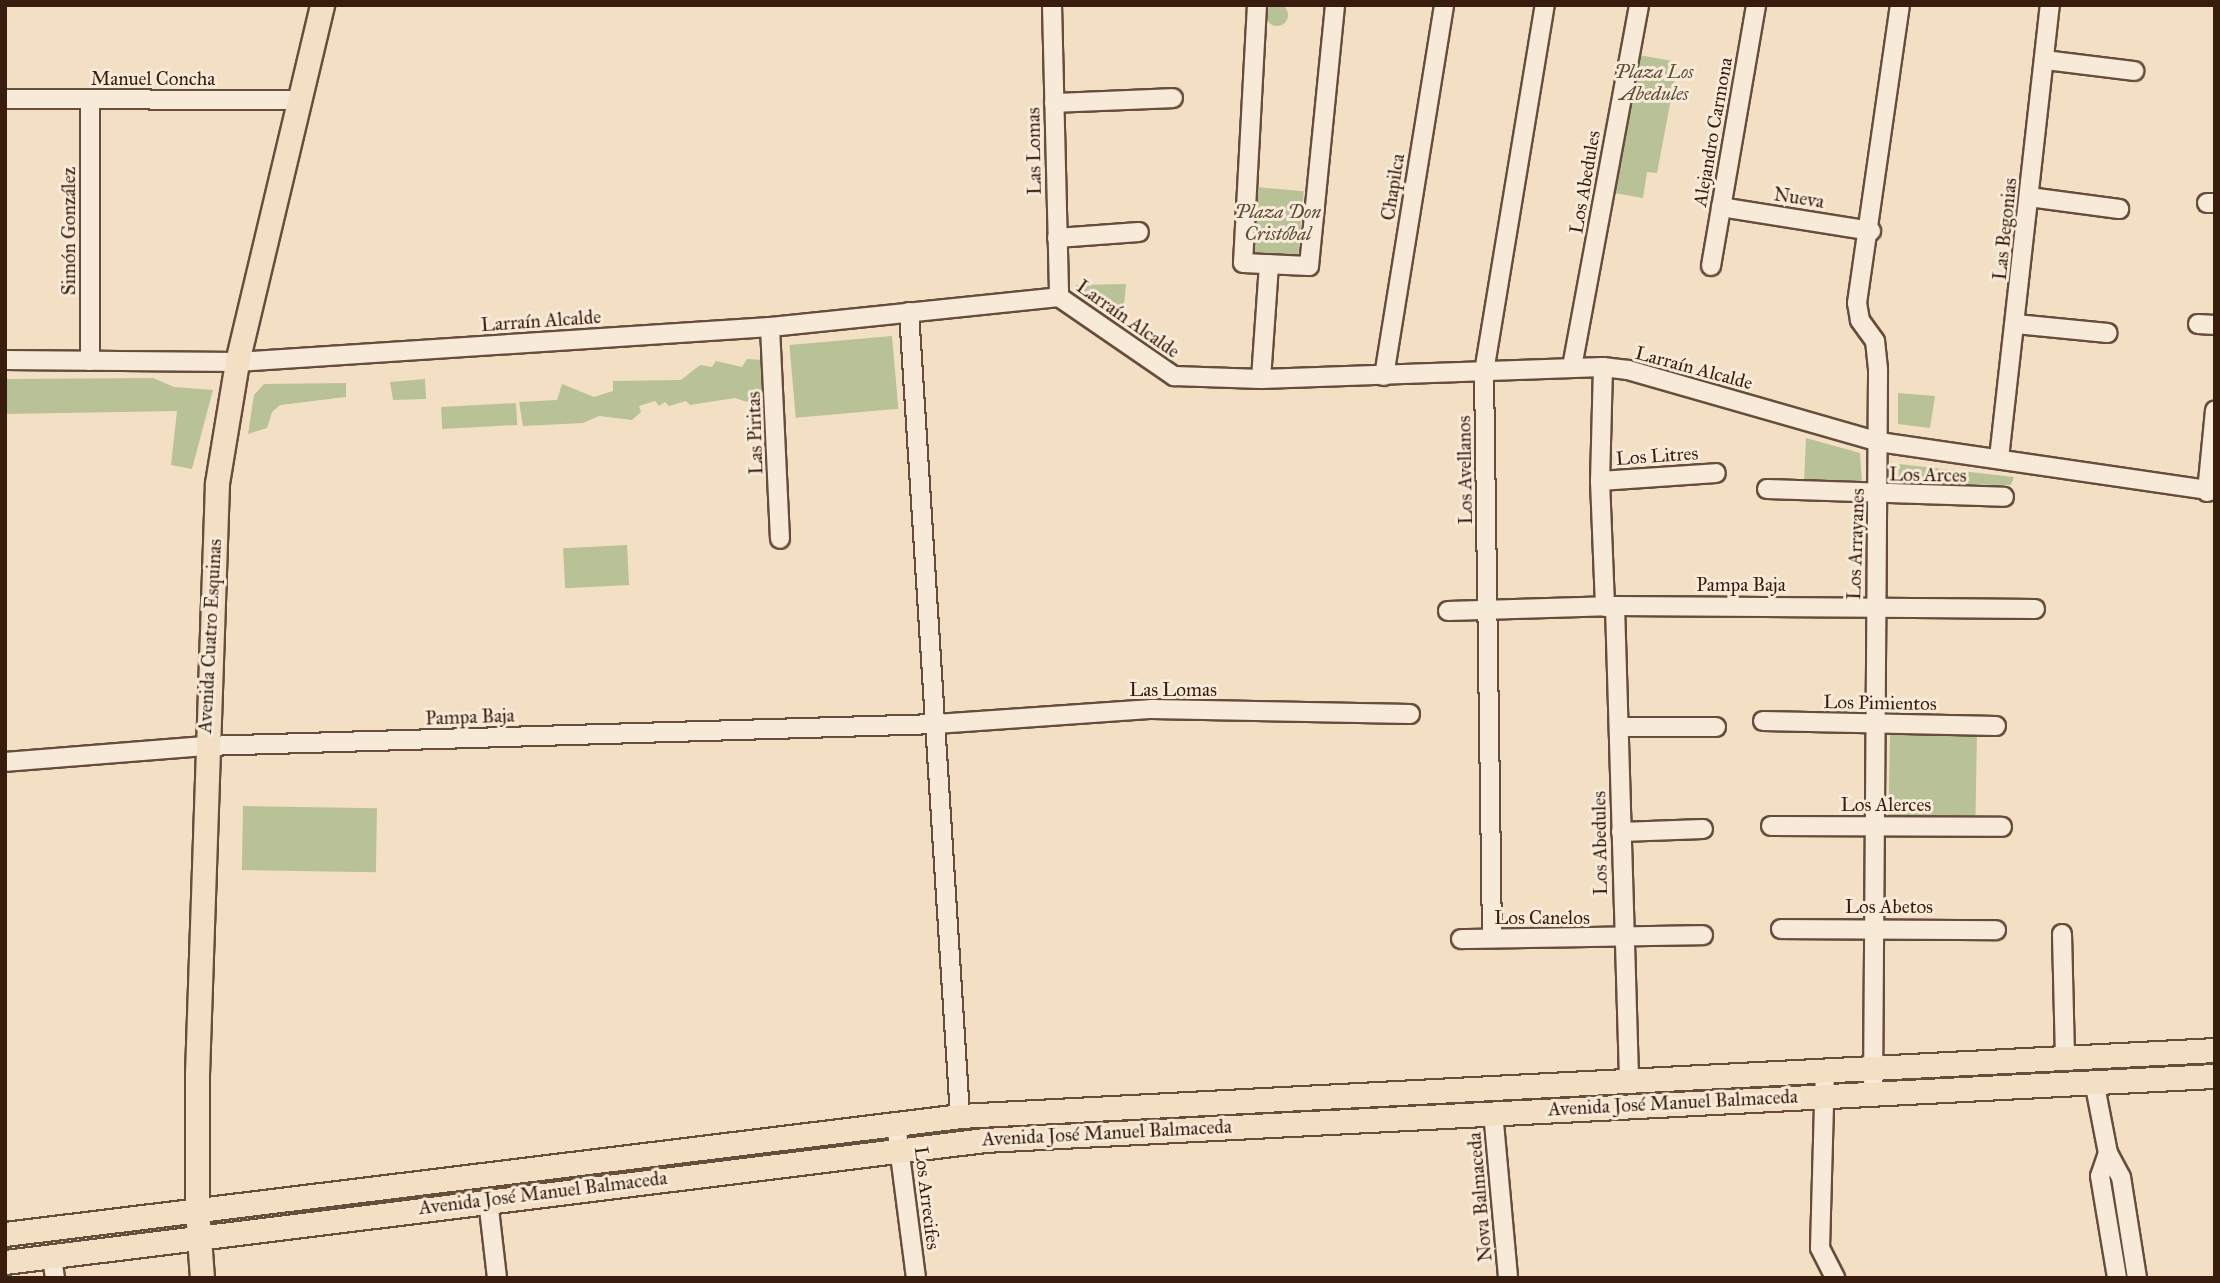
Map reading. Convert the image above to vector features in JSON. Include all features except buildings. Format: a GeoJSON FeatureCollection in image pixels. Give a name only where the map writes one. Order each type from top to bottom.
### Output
{"type":"FeatureCollection","features":[{"type":"Feature","properties":{"kind":"main road","name":"Avenida Cuatro Esquinas"},"geometry":{"type":"LineString","coordinates":[[202,1278],[197,1210],[205,746],[217,483],[237,362],[322,5]]}},
{"type":"Feature","properties":{"kind":"main road","name":"Avenida José Manuel Balmaceda"},"geometry":{"type":"LineString","coordinates":[[5,1234],[960,1116],[2215,1050]]}},
{"type":"Feature","properties":{"kind":"main road","name":"Avenida José Manuel Balmaceda"},"geometry":{"type":"LineString","coordinates":[[5,1262],[53,1267],[198,1238],[899,1149],[1107,1132],[2215,1076]]}},
{"type":"Feature","properties":{"kind":"street","name":"Las Lomas"},"geometry":{"type":"LineString","coordinates":[[1052,5],[1059,297]]}},
{"type":"Feature","properties":{"kind":"street"},"geometry":{"type":"LineString","coordinates":[[1257,5],[1243,263],[1309,266],[1335,5]]}},
{"type":"Feature","properties":{"kind":"street","name":"Chapilca"},"geometry":{"type":"LineString","coordinates":[[1384,376],[1444,5]]}},
{"type":"Feature","properties":{"kind":"street","name":"Los Avellanos"},"geometry":{"type":"LineString","coordinates":[[1492,939],[1484,372],[1545,5]]}},
{"type":"Feature","properties":{"kind":"street","name":"Los Abedules"},"geometry":{"type":"LineString","coordinates":[[1572,367],[1639,5]]}},
{"type":"Feature","properties":{"kind":"street","name":"Alejandro Carmona"},"geometry":{"type":"LineString","coordinates":[[1711,266],[1756,5]]}},
{"type":"Feature","properties":{"kind":"street","name":"Los Arrayanes"},"geometry":{"type":"LineString","coordinates":[[1873,1093],[1873,724],[1880,496],[1879,442],[1875,341],[1860,320],[1857,303],[1871,231],[1900,5]]}},
{"type":"Feature","properties":{"kind":"street","name":"Las Begonias"},"geometry":{"type":"LineString","coordinates":[[1999,458],[2050,5]]}},
{"type":"Feature","properties":{"kind":"street"},"geometry":{"type":"LineString","coordinates":[[2045,60],[2134,71]]}},
{"type":"Feature","properties":{"kind":"street"},"geometry":{"type":"LineString","coordinates":[[1054,103],[1173,98]]}},
{"type":"Feature","properties":{"kind":"street","name":"Manuel Concha"},"geometry":{"type":"LineString","coordinates":[[5,99],[301,100]]}},
{"type":"Feature","properties":{"kind":"street","name":"Simón González"},"geometry":{"type":"LineString","coordinates":[[90,100],[90,361]]}},
{"type":"Feature","properties":{"kind":"street"},"geometry":{"type":"LineString","coordinates":[[2029,197],[2119,209]]}},
{"type":"Feature","properties":{"kind":"street","name":"Nueva"},"geometry":{"type":"LineString","coordinates":[[1721,208],[1871,231]]}},
{"type":"Feature","properties":{"kind":"street"},"geometry":{"type":"LineString","coordinates":[[1057,238],[1139,232]]}},
{"type":"Feature","properties":{"kind":"street"},"geometry":{"type":"LineString","coordinates":[[1261,379],[1269,264]]}},
{"type":"Feature","properties":{"kind":"street","name":"Larraín Alcalde"},"geometry":{"type":"LineString","coordinates":[[5,360],[237,362],[770,327],[1059,297],[1174,376],[1261,379],[1603,367],[1879,442],[2211,492]]}},
{"type":"Feature","properties":{"kind":"street"},"geometry":{"type":"LineString","coordinates":[[909,312],[960,1116]]}},
{"type":"Feature","properties":{"kind":"street"},"geometry":{"type":"LineString","coordinates":[[2016,324],[2108,333]]}},
{"type":"Feature","properties":{"kind":"street","name":"Las Piritas"},"geometry":{"type":"LineString","coordinates":[[770,327],[780,539]]}},
{"type":"Feature","properties":{"kind":"street","name":"Los Abedules"},"geometry":{"type":"LineString","coordinates":[[1603,367],[1600,481],[1619,727],[1629,1079]]}},
{"type":"Feature","properties":{"kind":"street"},"geometry":{"type":"LineString","coordinates":[[2211,492],[2215,410]]}},
{"type":"Feature","properties":{"kind":"street","name":"Los Litres"},"geometry":{"type":"LineString","coordinates":[[1600,481],[1716,473]]}},
{"type":"Feature","properties":{"kind":"street","name":"Los Arces"},"geometry":{"type":"LineString","coordinates":[[1767,489],[1880,496],[2004,497]]}},
{"type":"Feature","properties":{"kind":"street","name":"Pampa Baja"},"geometry":{"type":"LineString","coordinates":[[1448,611],[1610,606],[2035,609]]}},
{"type":"Feature","properties":{"kind":"street","name":"Las Lomas"},"geometry":{"type":"LineString","coordinates":[[936,724],[1152,709],[1410,714]]}},
{"type":"Feature","properties":{"kind":"street","name":"Los Pimientos"},"geometry":{"type":"LineString","coordinates":[[1763,721],[1996,726]]}},
{"type":"Feature","properties":{"kind":"street","name":"Pampa Baja"},"geometry":{"type":"LineString","coordinates":[[5,762],[205,746],[936,724]]}},
{"type":"Feature","properties":{"kind":"street"},"geometry":{"type":"LineString","coordinates":[[1619,727],[1716,727]]}},
{"type":"Feature","properties":{"kind":"street","name":"Los Alerces"},"geometry":{"type":"LineString","coordinates":[[1771,827],[2001,827]]}},
{"type":"Feature","properties":{"kind":"street"},"geometry":{"type":"LineString","coordinates":[[1621,832],[1703,829]]}},
{"type":"Feature","properties":{"kind":"street","name":"Los Abetos"},"geometry":{"type":"LineString","coordinates":[[1781,929],[1872,927],[1996,930]]}},
{"type":"Feature","properties":{"kind":"street","name":"Los Canelos"},"geometry":{"type":"LineString","coordinates":[[1461,939],[1623,939],[1703,934]]}},
{"type":"Feature","properties":{"kind":"street"},"geometry":{"type":"LineString","coordinates":[[2062,934],[2065,1056]]}},
{"type":"Feature","properties":{"kind":"street"},"geometry":{"type":"LineString","coordinates":[[1825,1069],[1820,1248],[1835,1278]]}},
{"type":"Feature","properties":{"kind":"street"},"geometry":{"type":"LineString","coordinates":[[2094,1081],[2108,1153],[2120,1177],[2137,1278]]}},
{"type":"Feature","properties":{"kind":"street","name":"Nova Balmaceda"},"geometry":{"type":"LineString","coordinates":[[1493,1112],[1508,1278]]}},
{"type":"Feature","properties":{"kind":"street","name":"Los Arrecifes"},"geometry":{"type":"LineString","coordinates":[[895,1124],[916,1278]]}},
{"type":"Feature","properties":{"kind":"street"},"geometry":{"type":"LineString","coordinates":[[2108,1153],[2100,1176],[2116,1278]]}},
{"type":"Feature","properties":{"kind":"street"},"geometry":{"type":"LineString","coordinates":[[488,1200],[498,1278]]}},
{"type":"Feature","properties":{"kind":"green space"},"geometry":{"type":"Polygon","coordinates":[[[1277,4],[1285,7],[1288,15],[1285,23],[1277,26],[1269,23],[1266,15],[1269,7],[1277,4]]]}},
{"type":"Feature","properties":{"kind":"green space","name":"Plaza Los Abedules"},"geometry":{"type":"Polygon","coordinates":[[[1639,55],[1678,62],[1657,173],[1647,172],[1643,198],[1614,193],[1639,55]]]}},
{"type":"Feature","properties":{"kind":"green space","name":"Plaza Don Cristóbal"},"geometry":{"type":"Polygon","coordinates":[[[1256,187],[1304,191],[1298,258],[1250,254],[1256,187]]]}},
{"type":"Feature","properties":{"kind":"green space"},"geometry":{"type":"Polygon","coordinates":[[[1126,284],[1123,316],[1075,285],[1126,284]]]}},
{"type":"Feature","properties":{"kind":"green space"},"geometry":{"type":"Polygon","coordinates":[[[892,336],[898,409],[796,418],[789,345],[892,336]]]}},
{"type":"Feature","properties":{"kind":"green space"},"geometry":{"type":"Polygon","coordinates":[[[747,359],[766,360],[769,400],[763,407],[755,397],[747,402],[735,398],[690,405],[686,401],[669,406],[665,402],[659,406],[655,401],[639,406],[641,412],[632,420],[599,416],[583,423],[523,426],[519,402],[557,400],[562,384],[594,397],[613,391],[613,381],[681,380],[700,365],[712,367],[716,361],[742,367],[747,359]]]}},
{"type":"Feature","properties":{"kind":"green space"},"geometry":{"type":"Polygon","coordinates":[[[153,378],[174,387],[213,390],[192,469],[171,465],[177,411],[5,414],[5,379],[153,378]]]}},
{"type":"Feature","properties":{"kind":"green space"},"geometry":{"type":"Polygon","coordinates":[[[425,379],[426,399],[393,400],[390,382],[425,379]]]}},
{"type":"Feature","properties":{"kind":"green space"},"geometry":{"type":"Polygon","coordinates":[[[346,383],[346,397],[280,405],[272,412],[267,428],[248,434],[254,395],[264,384],[346,383]]]}},
{"type":"Feature","properties":{"kind":"green space"},"geometry":{"type":"Polygon","coordinates":[[[1898,393],[1935,396],[1930,428],[1898,424],[1898,393]]]}},
{"type":"Feature","properties":{"kind":"green space"},"geometry":{"type":"Polygon","coordinates":[[[516,403],[517,425],[442,429],[441,407],[516,403]]]}},
{"type":"Feature","properties":{"kind":"green space"},"geometry":{"type":"Polygon","coordinates":[[[1806,438],[1860,453],[1862,483],[1804,484],[1806,438]]]}},
{"type":"Feature","properties":{"kind":"green space"},"geometry":{"type":"Polygon","coordinates":[[[1899,464],[2014,477],[2011,485],[1898,484],[1899,464]]]}},
{"type":"Feature","properties":{"kind":"green space"},"geometry":{"type":"Polygon","coordinates":[[[627,545],[629,585],[565,588],[563,548],[627,545]]]}},
{"type":"Feature","properties":{"kind":"green space"},"geometry":{"type":"Polygon","coordinates":[[[1890,731],[1977,733],[1975,821],[1888,819],[1890,731]]]}},
{"type":"Feature","properties":{"kind":"green space"},"geometry":{"type":"Polygon","coordinates":[[[243,806],[377,808],[376,872],[242,870],[243,806]]]}}]}
